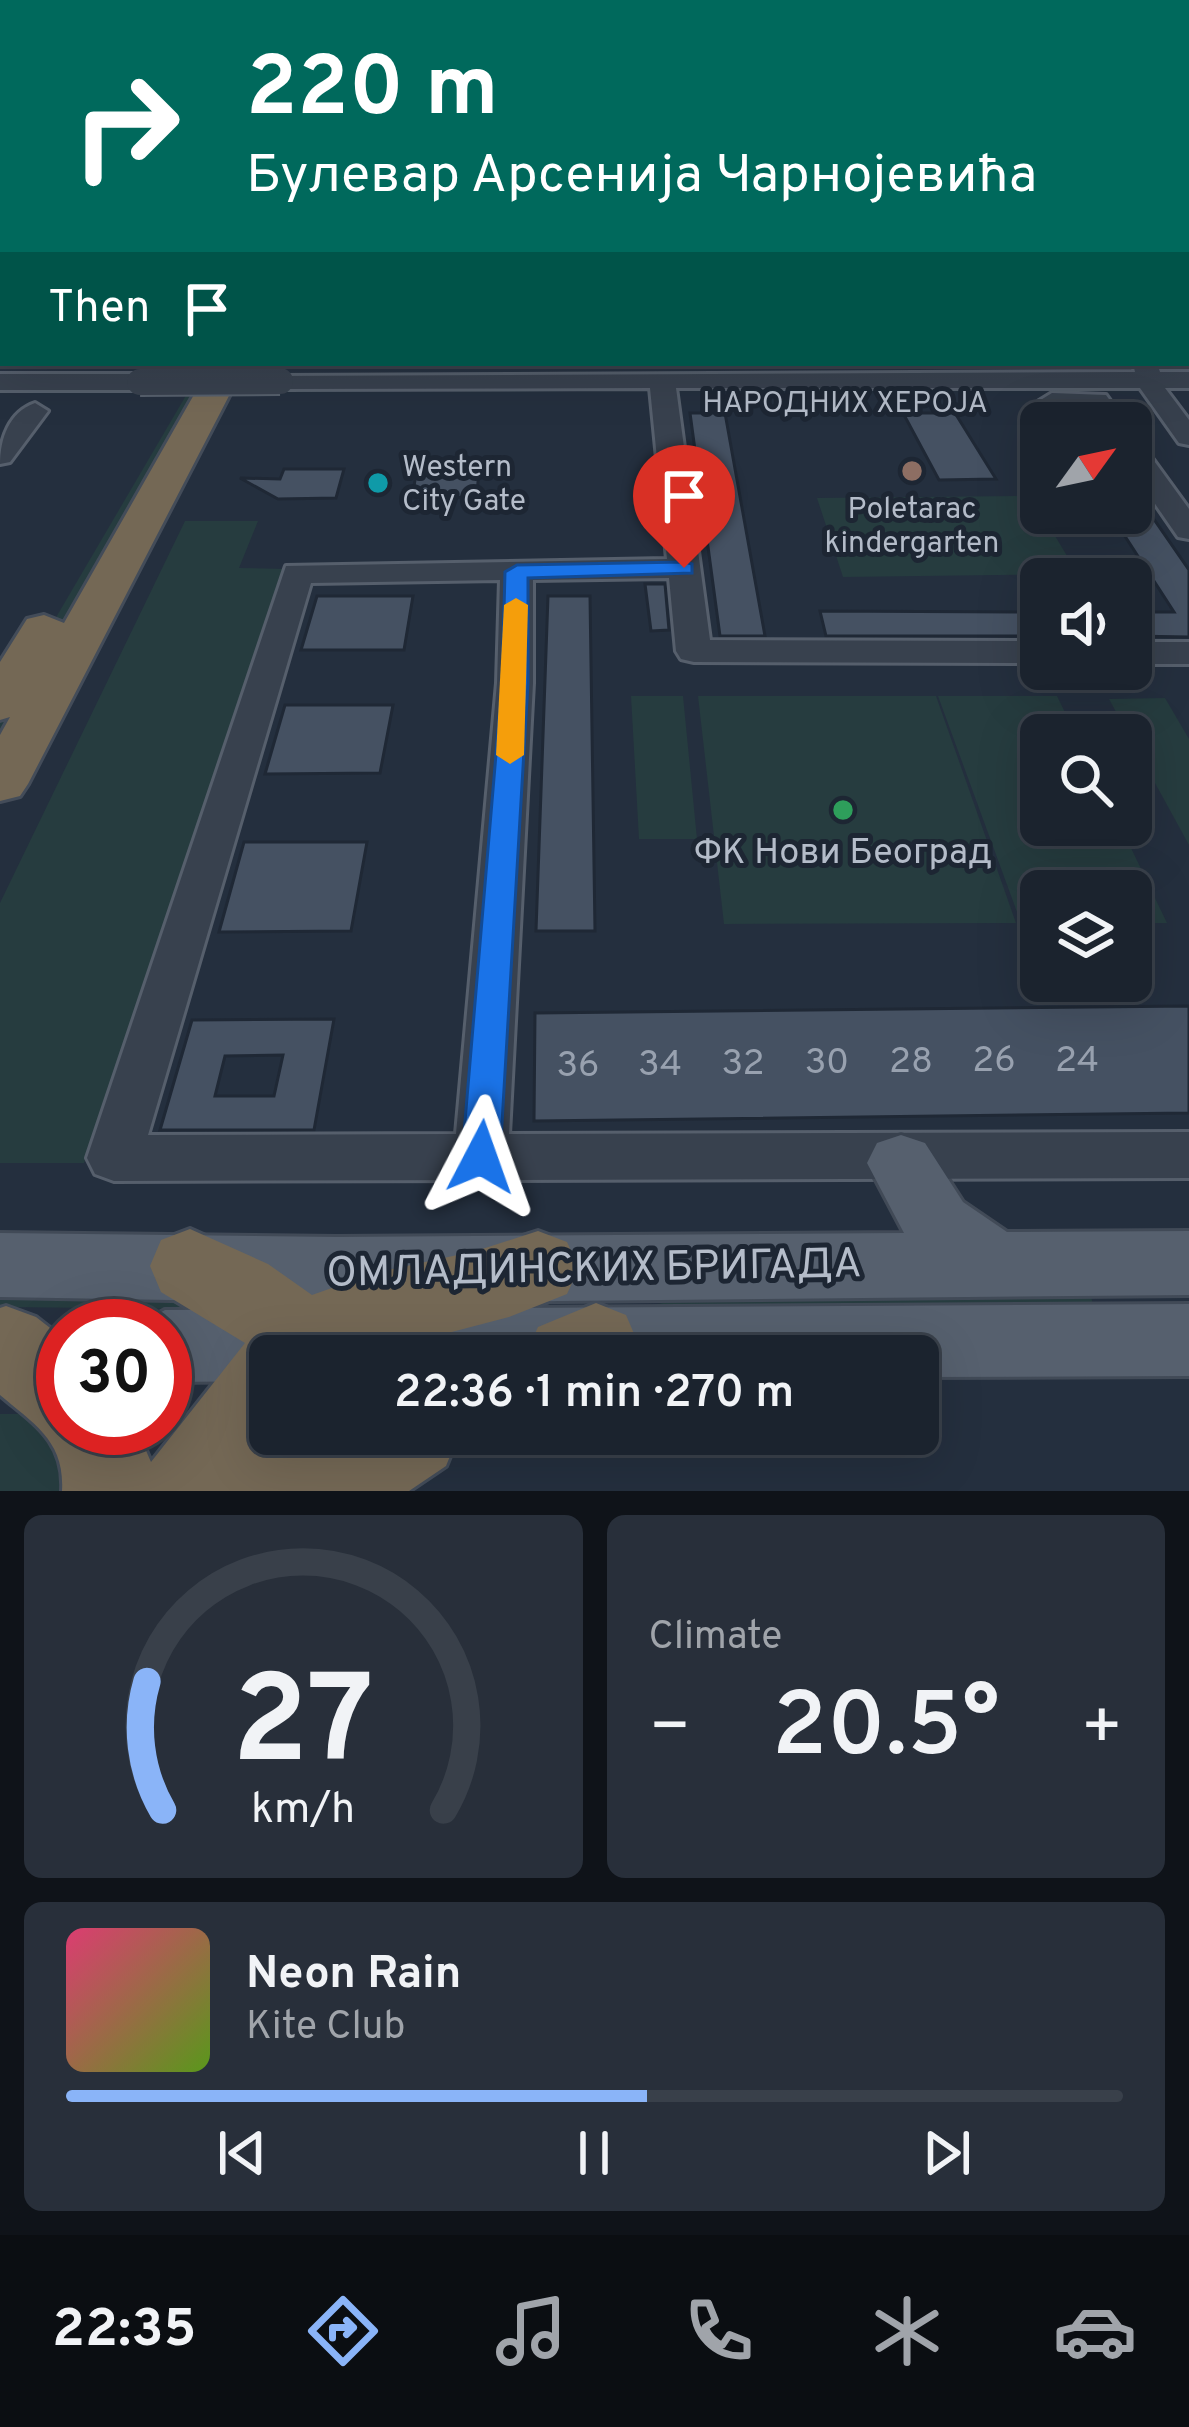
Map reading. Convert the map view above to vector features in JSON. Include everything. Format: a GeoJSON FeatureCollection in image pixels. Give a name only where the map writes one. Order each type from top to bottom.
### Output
{"type":"FeatureCollection","features":[{"type":"Feature","properties":{"kind":"highway"},"geometry":{"type":"LineString","coordinates":[[0,704],[198,366]]}},
{"type":"Feature","properties":{"kind":"highway"},"geometry":{"type":"LineString","coordinates":[[0,784],[227,366]]}},
{"type":"Feature","properties":{"kind":"highway"},"geometry":{"type":"LineString","coordinates":[[190,1266],[265,1308],[283,1323],[285,1335]]}},
{"type":"Feature","properties":{"kind":"highway"},"geometry":{"type":"LineString","coordinates":[[332,1335],[372,1314],[490,1286],[538,1268]]}},
{"type":"Feature","properties":{"kind":"highway"},"geometry":{"type":"LineString","coordinates":[[185,1491],[249,1409]]}},
{"type":"Feature","properties":{"kind":"highway"},"geometry":{"type":"LineString","coordinates":[[102,1455],[109,1471],[108,1491]]}},
{"type":"Feature","properties":{"kind":"highway"},"geometry":{"type":"LineString","coordinates":[[260,1491],[280,1455]]}},
{"type":"Feature","properties":{"kind":"highway"},"geometry":{"type":"LineString","coordinates":[[328,1491],[382,1455]]}},
{"type":"Feature","properties":{"kind":"main road"},"geometry":{"type":"LineString","coordinates":[[838,1263],[865,1252],[892,1230],[900,1160]]}},
{"type":"Feature","properties":{"kind":"main road"},"geometry":{"type":"LineString","coordinates":[[900,1160],[940,1230],[960,1246],[1009,1264]]}},
{"type":"Feature","properties":{"kind":"main road","name":"ОМЛАДИНСКИХ БРИГАДА"},"geometry":{"type":"LineString","coordinates":[[26,1339],[190,1266],[1189,1263]]}},
{"type":"Feature","properties":{"kind":"main road","name":"ОМЛАДИНСКИХ БРИГАДА"},"geometry":{"type":"LineString","coordinates":[[939,1344],[1189,1340]]}},
{"type":"Feature","properties":{"kind":"main road","name":"ОМЛАДИНСКИХ БРИГАДА"},"geometry":{"type":"LineString","coordinates":[[192,1349],[249,1354]]}},
{"type":"Feature","properties":{"kind":"street","name":"НАРОДНИХ ХЕРОЈА"},"geometry":{"type":"LineString","coordinates":[[663,392],[841,372],[1148,371],[1189,380]]}},
{"type":"Feature","properties":{"kind":"street"},"geometry":{"type":"LineString","coordinates":[[1148,371],[1155,396],[1189,437]]}},
{"type":"Feature","properties":{"kind":"street","name":"НАРОДНИХ ХЕРОЈА"},"geometry":{"type":"LineString","coordinates":[[0,382],[280,381],[1020,408]]}},
{"type":"Feature","properties":{"kind":"street","name":"НАРОДНИХ ХЕРОЈА"},"geometry":{"type":"LineString","coordinates":[[663,392],[694,651],[1020,652]]}},
{"type":"Feature","properties":{"kind":"street"},"geometry":{"type":"LineString","coordinates":[[0,411],[34,411],[0,456]]}},
{"type":"Feature","properties":{"kind":"street"},"geometry":{"type":"LineString","coordinates":[[1152,478],[1189,530]]}},
{"type":"Feature","properties":{"kind":"street"},"geometry":{"type":"LineString","coordinates":[[684,568],[298,573],[114,1158],[900,1160],[1189,1154]]}},
{"type":"Feature","properties":{"kind":"street"},"geometry":{"type":"LineString","coordinates":[[481,1157],[515,683],[517,572]]}},
{"type":"Feature","properties":{"kind":"street"},"geometry":{"type":"LineString","coordinates":[[1152,653],[1189,653]]}},
{"type":"Feature","properties":{"kind":"green space"},"geometry":{"type":"Polygon","coordinates":[[[203,366],[216,366],[0,745],[0,713],[203,366]]]}},
{"type":"Feature","properties":{"kind":"green space"},"geometry":{"type":"Polygon","coordinates":[[[1020,496],[1020,534],[1054,534],[1068,558],[1020,558],[1020,575],[843,577],[817,498],[1020,496]]]}},
{"type":"Feature","properties":{"kind":"green space"},"geometry":{"type":"Polygon","coordinates":[[[185,521],[258,521],[239,568],[286,569],[84,1163],[0,1163],[0,903],[185,521]]]}},
{"type":"Feature","properties":{"kind":"green space"},"geometry":{"type":"Polygon","coordinates":[[[631,696],[683,696],[697,839],[639,839],[631,696]]]}},
{"type":"Feature","properties":{"kind":"green space","name":"ФК Нови Београд"},"geometry":{"type":"Polygon","coordinates":[[[698,696],[936,696],[1016,923],[724,924],[698,696]]]}},
{"type":"Feature","properties":{"kind":"green space"},"geometry":{"type":"Polygon","coordinates":[[[938,696],[1057,696],[1066,714],[1020,714],[1020,846],[1130,846],[1142,870],[1020,870],[1020,920],[938,696]]]}},
{"type":"Feature","properties":{"kind":"green space"},"geometry":{"type":"Polygon","coordinates":[[[1165,698],[1189,739],[1189,845],[1152,777],[1152,714],[1117,714],[1109,699],[1165,698]]]}},
{"type":"Feature","properties":{"kind":"green space"},"geometry":{"type":"Polygon","coordinates":[[[1152,892],[1167,923],[1152,923],[1152,892]]]}},
{"type":"Feature","properties":{"kind":"green space"},"geometry":{"type":"Polygon","coordinates":[[[769,1282],[1088,1287],[1094,1307],[653,1305],[769,1282]]]}},
{"type":"Feature","properties":{"kind":"green space"},"geometry":{"type":"Polygon","coordinates":[[[0,1290],[172,1299],[36,1299],[36,1307],[0,1307],[0,1290]]]}},
{"type":"Feature","properties":{"kind":"green space"},"geometry":{"type":"Polygon","coordinates":[[[0,1414],[36,1414],[36,1455],[72,1455],[88,1491],[0,1491],[0,1414]]]}},
{"type":"Feature","properties":{"kind":"building"},"geometry":{"type":"Polygon","coordinates":[[[690,413],[725,413],[765,636],[720,636],[690,413]]]}},
{"type":"Feature","properties":{"kind":"building"},"geometry":{"type":"Polygon","coordinates":[[[903,413],[955,413],[996,479],[939,480],[903,413]]]}},
{"type":"Feature","properties":{"kind":"building"},"geometry":{"type":"Polygon","coordinates":[[[479,467],[477,497],[412,498],[417,468],[479,467]]]}},
{"type":"Feature","properties":{"kind":"building"},"geometry":{"type":"Polygon","coordinates":[[[284,469],[344,469],[336,498],[278,499],[240,478],[280,479],[284,469]]]}},
{"type":"Feature","properties":{"kind":"building"},"geometry":{"type":"Polygon","coordinates":[[[1152,516],[1189,570],[1189,637],[1152,636],[1152,612],[1174,612],[1152,578],[1152,558],[1139,558],[1124,534],[1152,534],[1152,516]]]}},
{"type":"Feature","properties":{"kind":"building"},"geometry":{"type":"Polygon","coordinates":[[[645,584],[665,584],[669,630],[651,631],[645,584]]]}},
{"type":"Feature","properties":{"kind":"building"},"geometry":{"type":"Polygon","coordinates":[[[317,596],[413,596],[404,650],[301,650],[317,596]]]}},
{"type":"Feature","properties":{"kind":"building"},"geometry":{"type":"Polygon","coordinates":[[[548,596],[590,596],[595,931],[536,931],[548,596]]]}},
{"type":"Feature","properties":{"kind":"building"},"geometry":{"type":"Polygon","coordinates":[[[820,611],[1020,612],[1020,636],[826,636],[820,611]]]}},
{"type":"Feature","properties":{"kind":"building"},"geometry":{"type":"Polygon","coordinates":[[[285,705],[393,705],[380,773],[265,774],[285,705]]]}},
{"type":"Feature","properties":{"kind":"building"},"geometry":{"type":"Polygon","coordinates":[[[244,842],[367,842],[351,931],[219,932],[244,842]]]}},
{"type":"Feature","properties":{"kind":"building"},"geometry":{"type":"Polygon","coordinates":[[[1189,1006],[1189,1113],[534,1121],[535,1013],[1189,1006]]]}},
{"type":"Feature","properties":{"kind":"building"},"geometry":{"type":"Polygon","coordinates":[[[334,1019],[314,1130],[160,1130],[192,1020],[334,1019]],[[283,1055],[225,1056],[215,1096],[274,1096],[283,1055]]]}},
{"type":"Feature","properties":{"kind":"slow traffic"},"geometry":{"type":"LineString","coordinates":[[510,755],[516,605]]}},
{"type":"Feature","properties":{"kind":"place","name":"Poletarac kindergarten"},"geometry":{"type":"Point","coordinates":[912,471]}},
{"type":"Feature","properties":{"kind":"place","name":"Western City Gate"},"geometry":{"type":"Point","coordinates":[378,483]}},
{"type":"Feature","properties":{"kind":"place","name":"ФК Нови Београд"},"geometry":{"type":"Point","coordinates":[843,810]}},
{"type":"Feature","properties":{"kind":"route"},"geometry":{"type":"LineString","coordinates":[[481,1157],[515,683],[517,572],[684,568]]}}]}
